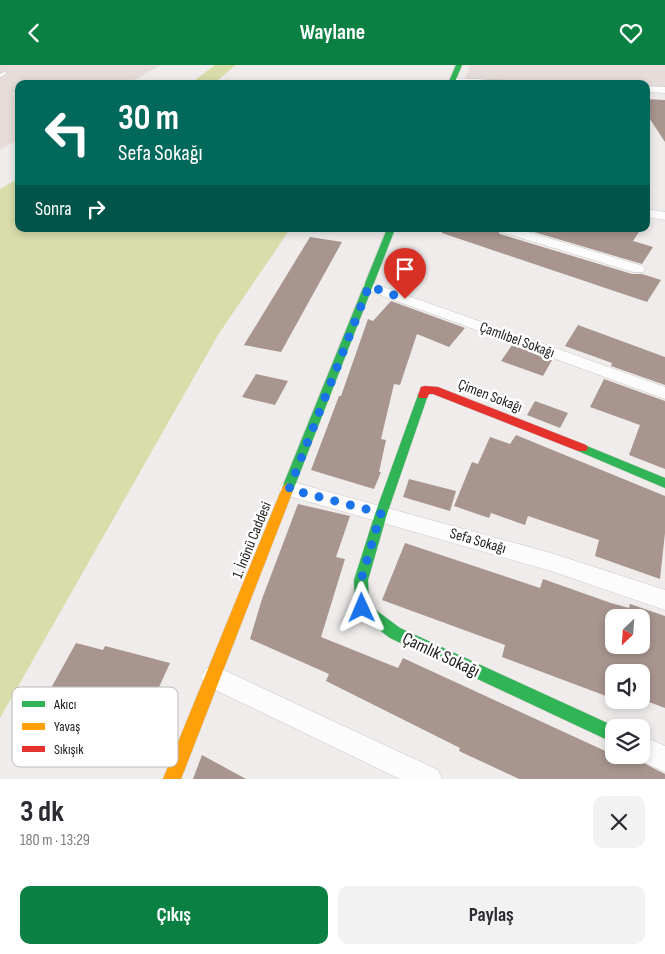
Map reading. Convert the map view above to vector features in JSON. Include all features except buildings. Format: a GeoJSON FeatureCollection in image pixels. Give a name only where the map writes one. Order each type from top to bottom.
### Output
{"type":"FeatureCollection","features":[{"type":"Feature","properties":{"kind":"main road"},"geometry":{"type":"LineString","coordinates":[[452,80],[459,65]]}},
{"type":"Feature","properties":{"kind":"main road","name":"1. İnönü Caddesi"},"geometry":{"type":"LineString","coordinates":[[178,764],[390,232]]}},
{"type":"Feature","properties":{"kind":"main road","name":"Çimen Sokağı"},"geometry":{"type":"LineString","coordinates":[[381,513],[424,390],[434,390],[600,455],[665,483]]}},
{"type":"Feature","properties":{"kind":"main road","name":"Çamlık Sokağı"},"geometry":{"type":"LineString","coordinates":[[381,513],[361,580],[362,608],[395,633],[605,731]]}},
{"type":"Feature","properties":{"kind":"main road","name":"1. İnönü Caddesi"},"geometry":{"type":"LineString","coordinates":[[172,779],[177,767]]}},
{"type":"Feature","properties":{"kind":"street"},"geometry":{"type":"LineString","coordinates":[[650,89],[665,90]]}},
{"type":"Feature","properties":{"kind":"street"},"geometry":{"type":"LineString","coordinates":[[650,214],[665,216]]}},
{"type":"Feature","properties":{"kind":"street"},"geometry":{"type":"LineString","coordinates":[[515,232],[638,269]]}},
{"type":"Feature","properties":{"kind":"street","name":"Çamlıbel Sokağı"},"geometry":{"type":"LineString","coordinates":[[369,286],[665,393]]}},
{"type":"Feature","properties":{"kind":"street","name":"Sefa Sokağı"},"geometry":{"type":"LineString","coordinates":[[289,489],[381,513],[551,562],[665,600]]}},
{"type":"Feature","properties":{"kind":"street"},"geometry":{"type":"LineString","coordinates":[[213,677],[429,779]]}},
{"type":"Feature","properties":{"kind":"street"},"geometry":{"type":"LineString","coordinates":[[650,752],[665,759]]}},
{"type":"Feature","properties":{"kind":"lane"},"geometry":{"type":"LineString","coordinates":[[0,72],[6,73],[0,76]]}},
{"type":"Feature","properties":{"kind":"shaded area"},"geometry":{"type":"Polygon","coordinates":[[[0,65],[161,65],[134,80],[15,80],[15,141],[0,150],[0,65]]]}},
{"type":"Feature","properties":{"kind":"shaded area"},"geometry":{"type":"Polygon","coordinates":[[[470,65],[665,65],[665,88],[650,87],[650,80],[465,79],[470,65]]]}},
{"type":"Feature","properties":{"kind":"green space"},"geometry":{"type":"Polygon","coordinates":[[[215,65],[236,65],[218,80],[195,80],[215,65]]]}},
{"type":"Feature","properties":{"kind":"green space"},"geometry":{"type":"Polygon","coordinates":[[[15,180],[15,232],[288,232],[218,335],[18,687],[12,687],[12,697],[0,718],[0,189],[15,180]]]}},
{"type":"Feature","properties":{"kind":"traffic: fast"},"geometry":{"type":"LineString","coordinates":[[453,80],[459,65]]}},
{"type":"Feature","properties":{"kind":"traffic: fast"},"geometry":{"type":"LineString","coordinates":[[288,488],[390,232]]}},
{"type":"Feature","properties":{"kind":"traffic: fast"},"geometry":{"type":"LineString","coordinates":[[423,395],[381,514],[361,580],[362,608],[395,633],[605,731]]}},
{"type":"Feature","properties":{"kind":"traffic: fast"},"geometry":{"type":"LineString","coordinates":[[582,448],[665,483]]}},
{"type":"Feature","properties":{"kind":"traffic: slow"},"geometry":{"type":"LineString","coordinates":[[178,764],[288,488]]}},
{"type":"Feature","properties":{"kind":"traffic: slow"},"geometry":{"type":"LineString","coordinates":[[172,779],[177,767]]}},
{"type":"Feature","properties":{"kind":"traffic: jam"},"geometry":{"type":"LineString","coordinates":[[423,395],[425,390],[434,390],[582,448]]}},
{"type":"Feature","properties":{"kind":"route"},"geometry":{"type":"LineString","coordinates":[[362,608],[361,580],[381,513],[289,489],[369,286],[405,299]]}}]}
